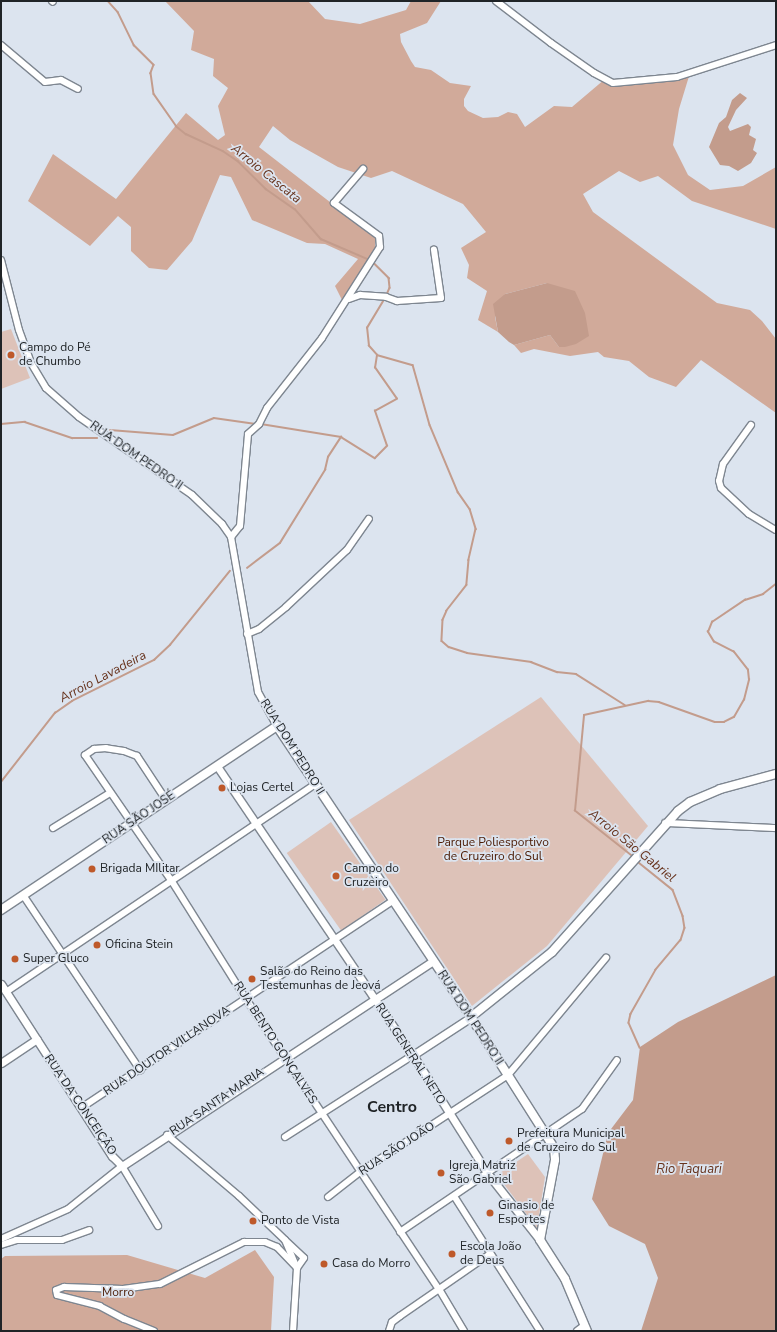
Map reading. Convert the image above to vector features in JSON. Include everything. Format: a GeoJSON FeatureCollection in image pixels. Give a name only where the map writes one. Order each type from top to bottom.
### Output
{"type":"FeatureCollection","features":[{"type":"Feature","properties":{"kind":"main road","name":"RUA SÃO JOSÉ"},"geometry":{"type":"LineString","coordinates":[[1,910],[277,726]]}},
{"type":"Feature","properties":{"kind":"main road","name":"RUA DOM PEDRO II"},"geometry":{"type":"LineString","coordinates":[[277,726],[392,901],[471,1017],[546,1133],[556,1154],[540,1240]]}},
{"type":"Feature","properties":{"kind":"main road"},"geometry":{"type":"LineString","coordinates":[[471,1017],[552,952],[665,823],[690,802],[720,790],[776,774]]}},
{"type":"Feature","properties":{"kind":"main road"},"geometry":{"type":"LineString","coordinates":[[540,1240],[565,1278],[586,1328]]}},
{"type":"Feature","properties":{"kind":"street"},"geometry":{"type":"LineString","coordinates":[[496,1],[551,43],[594,73],[613,83],[677,78],[776,45]]}},
{"type":"Feature","properties":{"kind":"street"},"geometry":{"type":"LineString","coordinates":[[1,45],[45,82],[61,80],[78,89]]}},
{"type":"Feature","properties":{"kind":"street"},"geometry":{"type":"LineString","coordinates":[[230,537],[240,526],[248,434],[322,338],[380,247],[379,236],[334,203],[363,169]]}},
{"type":"Feature","properties":{"kind":"street"},"geometry":{"type":"LineString","coordinates":[[347,299],[360,295],[386,297],[397,301],[441,298],[434,250]]}},
{"type":"Feature","properties":{"kind":"street","name":"RUA DOM PEDRO II"},"geometry":{"type":"LineString","coordinates":[[1,260],[19,330],[31,363],[46,388],[79,417],[192,495],[218,520],[230,537],[235,548],[247,634],[258,692],[277,726]]}},
{"type":"Feature","properties":{"kind":"street"},"geometry":{"type":"LineString","coordinates":[[751,425],[723,464],[719,481],[721,488],[749,514],[776,530]]}},
{"type":"Feature","properties":{"kind":"street"},"geometry":{"type":"LineString","coordinates":[[247,634],[259,629],[347,550],[369,519]]}},
{"type":"Feature","properties":{"kind":"street","name":"RUA BENTO GONÇALVES"},"geometry":{"type":"LineString","coordinates":[[166,800],[137,756],[124,751],[106,748],[94,749],[85,755],[171,880],[246,999],[439,1289],[464,1331]]}},
{"type":"Feature","properties":{"kind":"street","name":"RUA GENERAL NETO"},"geometry":{"type":"LineString","coordinates":[[217,766],[255,824],[336,939],[413,1055],[449,1115],[488,1174],[540,1240]]}},
{"type":"Feature","properties":{"kind":"street"},"geometry":{"type":"LineString","coordinates":[[6,992],[315,784]]}},
{"type":"Feature","properties":{"kind":"street"},"geometry":{"type":"LineString","coordinates":[[53,828],[110,793]]}},
{"type":"Feature","properties":{"kind":"street"},"geometry":{"type":"LineString","coordinates":[[665,823],[776,828]]}},
{"type":"Feature","properties":{"kind":"street"},"geometry":{"type":"LineString","coordinates":[[23,895],[140,1070]]}},
{"type":"Feature","properties":{"kind":"street","name":"RUA DOUTOR VILLANOVA"},"geometry":{"type":"LineString","coordinates":[[81,1108],[392,901]]}},
{"type":"Feature","properties":{"kind":"street","name":"RUA SÃO JOÃO"},"geometry":{"type":"LineString","coordinates":[[328,1197],[360,1172],[508,1075],[606,958]]}},
{"type":"Feature","properties":{"kind":"street","name":"RUA SANTA MARIA"},"geometry":{"type":"LineString","coordinates":[[1,1239],[68,1209],[122,1166],[167,1135],[374,998],[433,961]]}},
{"type":"Feature","properties":{"kind":"street","name":"RUA DA CONCEIÇÃO"},"geometry":{"type":"LineString","coordinates":[[1,984],[81,1108],[122,1166],[158,1226]]}},
{"type":"Feature","properties":{"kind":"street"},"geometry":{"type":"LineString","coordinates":[[285,1137],[471,1017]]}},
{"type":"Feature","properties":{"kind":"street"},"geometry":{"type":"LineString","coordinates":[[1,1063],[37,1040]]}},
{"type":"Feature","properties":{"kind":"street"},"geometry":{"type":"LineString","coordinates":[[400,1232],[488,1174],[582,1109],[617,1060]]}},
{"type":"Feature","properties":{"kind":"street"},"geometry":{"type":"LineString","coordinates":[[167,1135],[239,1196],[304,1258],[297,1268],[293,1331]]}},
{"type":"Feature","properties":{"kind":"street"},"geometry":{"type":"LineString","coordinates":[[454,1196],[540,1331]]}},
{"type":"Feature","properties":{"kind":"street"},"geometry":{"type":"LineString","coordinates":[[1,1245],[16,1240],[62,1240],[88,1230]]}},
{"type":"Feature","properties":{"kind":"street"},"geometry":{"type":"LineString","coordinates":[[154,1331],[124,1320],[100,1306],[57,1295],[56,1290],[64,1287],[124,1289],[160,1284],[244,1242],[265,1242],[277,1247],[297,1268]]}},
{"type":"Feature","properties":{"kind":"street"},"geometry":{"type":"LineString","coordinates":[[389,1331],[392,1322],[490,1254]]}},
{"type":"Feature","properties":{"kind":"street"},"geometry":{"type":"LineString","coordinates":[[576,1331],[586,1328]]}},
{"type":"Feature","properties":{"kind":"green space"},"geometry":{"type":"Polygon","coordinates":[[[165,1],[308,1],[325,19],[360,24],[406,10],[411,1],[441,1],[427,23],[400,34],[401,42],[415,67],[431,70],[450,83],[471,86],[464,99],[464,106],[468,111],[483,118],[498,117],[508,112],[517,114],[525,127],[554,106],[572,107],[605,79],[613,83],[690,73],[679,109],[673,145],[688,175],[710,190],[743,186],[776,167],[776,229],[692,201],[658,176],[640,182],[619,171],[583,194],[593,212],[717,303],[750,310],[762,321],[776,339],[776,413],[701,360],[676,387],[649,377],[629,361],[604,357],[598,352],[570,356],[534,349],[521,353],[514,345],[550,335],[559,347],[547,283],[505,294],[495,317],[498,332],[478,320],[487,291],[467,278],[469,265],[461,248],[486,232],[463,204],[392,171],[371,178],[338,167],[290,140],[273,126],[259,147],[375,237],[375,251],[343,302],[335,286],[358,259],[325,244],[307,243],[252,220],[231,177],[220,175],[192,241],[167,270],[149,268],[131,251],[131,227],[118,216],[90,246],[28,201],[53,154],[116,199],[186,113],[218,140],[225,135],[218,106],[228,88],[213,76],[214,59],[191,50],[194,31],[165,1]]]}},
{"type":"Feature","properties":{"kind":"green space","name":"Campo do Pé de Chumbo"},"geometry":{"type":"Polygon","coordinates":[[[11,329],[30,378],[1,389],[1,332],[11,329]]]}},
{"type":"Feature","properties":{"kind":"green space","name":"Parque Poliesportivo de Cruzeiro do Sul"},"geometry":{"type":"Polygon","coordinates":[[[541,697],[648,826],[547,946],[472,1006],[349,820],[541,697]]]}},
{"type":"Feature","properties":{"kind":"green space","name":"Campo do Cruzeiro"},"geometry":{"type":"Polygon","coordinates":[[[331,822],[385,900],[341,931],[287,853],[331,822]]]}},
{"type":"Feature","properties":{"kind":"green space"},"geometry":{"type":"Polygon","coordinates":[[[528,1154],[545,1177],[537,1228],[497,1175],[528,1154]]]}},
{"type":"Feature","properties":{"kind":"green space","name":"Morro"},"geometry":{"type":"Polygon","coordinates":[[[255,1250],[274,1277],[271,1331],[1,1331],[1,1259],[5,1256],[127,1255],[205,1278],[255,1250]]]}},
{"type":"Feature","properties":{"kind":"water"},"geometry":{"type":"Polygon","coordinates":[[[740,93],[747,98],[736,110],[728,127],[730,131],[748,124],[751,127],[749,135],[756,139],[753,150],[757,153],[751,163],[738,171],[729,166],[720,165],[709,147],[719,123],[726,117],[732,100],[740,93]]]}},
{"type":"Feature","properties":{"kind":"water"},"geometry":{"type":"Polygon","coordinates":[[[547,283],[575,291],[585,313],[589,336],[576,344],[565,347],[559,347],[550,335],[514,345],[498,332],[493,304],[505,294],[547,283]]]}},
{"type":"Feature","properties":{"kind":"water","name":"Rio Taquari"},"geometry":{"type":"Polygon","coordinates":[[[776,975],[776,1331],[641,1331],[658,1278],[645,1244],[609,1226],[592,1199],[608,1133],[633,1100],[640,1047],[678,1022],[776,975]]]}},
{"type":"Feature","properties":{"kind":"waterway","name":"Arroio Cascata"},"geometry":{"type":"LineString","coordinates":[[108,1],[118,12],[134,45],[154,65],[151,73],[154,94],[176,126],[186,134],[223,151],[238,161],[266,189],[295,209],[321,239],[370,260]]}},
{"type":"Feature","properties":{"kind":"waterway","name":"Arroio Cascata"},"geometry":{"type":"LineString","coordinates":[[373,262],[389,278],[390,288],[387,295]]}},
{"type":"Feature","properties":{"kind":"waterway","name":"Arroio Cascata"},"geometry":{"type":"LineString","coordinates":[[377,355],[369,346],[367,328],[385,298]]}},
{"type":"Feature","properties":{"kind":"waterway","name":"Arroio Lavadeira"},"geometry":{"type":"LineString","coordinates":[[261,424],[341,437],[375,458],[387,446],[375,411],[397,399],[375,368],[377,355],[413,365],[430,425],[458,492],[470,509],[476,529],[469,560],[467,585],[447,611],[443,620],[442,641],[449,647],[467,653],[531,662],[557,672],[576,674],[625,705]]}},
{"type":"Feature","properties":{"kind":"waterway"},"geometry":{"type":"LineString","coordinates":[[110,430],[173,435],[214,418],[256,424]]}},
{"type":"Feature","properties":{"kind":"waterway"},"geometry":{"type":"LineString","coordinates":[[1,424],[25,422],[72,438],[97,438]]}},
{"type":"Feature","properties":{"kind":"waterway","name":"Arroio Lavadeira"},"geometry":{"type":"LineString","coordinates":[[247,568],[280,543],[325,470],[328,457],[341,437]]}},
{"type":"Feature","properties":{"kind":"waterway","name":"Arroio Lavadeira"},"geometry":{"type":"LineString","coordinates":[[1,782],[55,713],[72,701],[154,660],[170,645],[230,571]]}},
{"type":"Feature","properties":{"kind":"waterway","name":"Arroio São Gabriel"},"geometry":{"type":"LineString","coordinates":[[633,857],[575,811],[584,715],[648,701],[659,702],[715,722],[724,722],[734,717],[744,700],[749,680],[748,670],[734,652],[714,642],[708,632],[712,622],[745,600],[763,594],[776,584]]}},
{"type":"Feature","properties":{"kind":"waterway","name":"Arroio São Gabriel"},"geometry":{"type":"LineString","coordinates":[[637,861],[673,890],[683,916],[685,928],[681,940],[656,970],[631,1014],[629,1023],[640,1048]]}},
{"type":"Feature","properties":{"kind":"place","name":"Campo do Pé de Chumbo"},"geometry":{"type":"Point","coordinates":[11,355]}},
{"type":"Feature","properties":{"kind":"place","name":"Lojas Certel"},"geometry":{"type":"Point","coordinates":[222,788]}},
{"type":"Feature","properties":{"kind":"place","name":"Brigada MIlitar"},"geometry":{"type":"Point","coordinates":[92,869]}},
{"type":"Feature","properties":{"kind":"place","name":"Campo do Cruzeiro"},"geometry":{"type":"Point","coordinates":[336,876]}},
{"type":"Feature","properties":{"kind":"place","name":"Oficina Stein"},"geometry":{"type":"Point","coordinates":[97,945]}},
{"type":"Feature","properties":{"kind":"place","name":"Super Gluco"},"geometry":{"type":"Point","coordinates":[15,959]}},
{"type":"Feature","properties":{"kind":"place","name":"Salão do Reino das Testemunhas de Jeová"},"geometry":{"type":"Point","coordinates":[252,979]}},
{"type":"Feature","properties":{"kind":"place","name":"Prefeitura Municipal de Cruzeiro do Sul"},"geometry":{"type":"Point","coordinates":[509,1141]}},
{"type":"Feature","properties":{"kind":"place","name":"Igreja Matriz São Gabriel"},"geometry":{"type":"Point","coordinates":[441,1173]}},
{"type":"Feature","properties":{"kind":"place","name":"Ginasio de Esportes"},"geometry":{"type":"Point","coordinates":[490,1213]}},
{"type":"Feature","properties":{"kind":"place","name":"Ponto de Vista"},"geometry":{"type":"Point","coordinates":[253,1221]}},
{"type":"Feature","properties":{"kind":"place","name":"Escola João de Deus"},"geometry":{"type":"Point","coordinates":[452,1254]}},
{"type":"Feature","properties":{"kind":"place","name":"Casa do Morro"},"geometry":{"type":"Point","coordinates":[324,1264]}},
{"type":"Feature","properties":{"kind":"district","name":"Centro"},"geometry":{"type":"Point","coordinates":[392,1107]}}]}
